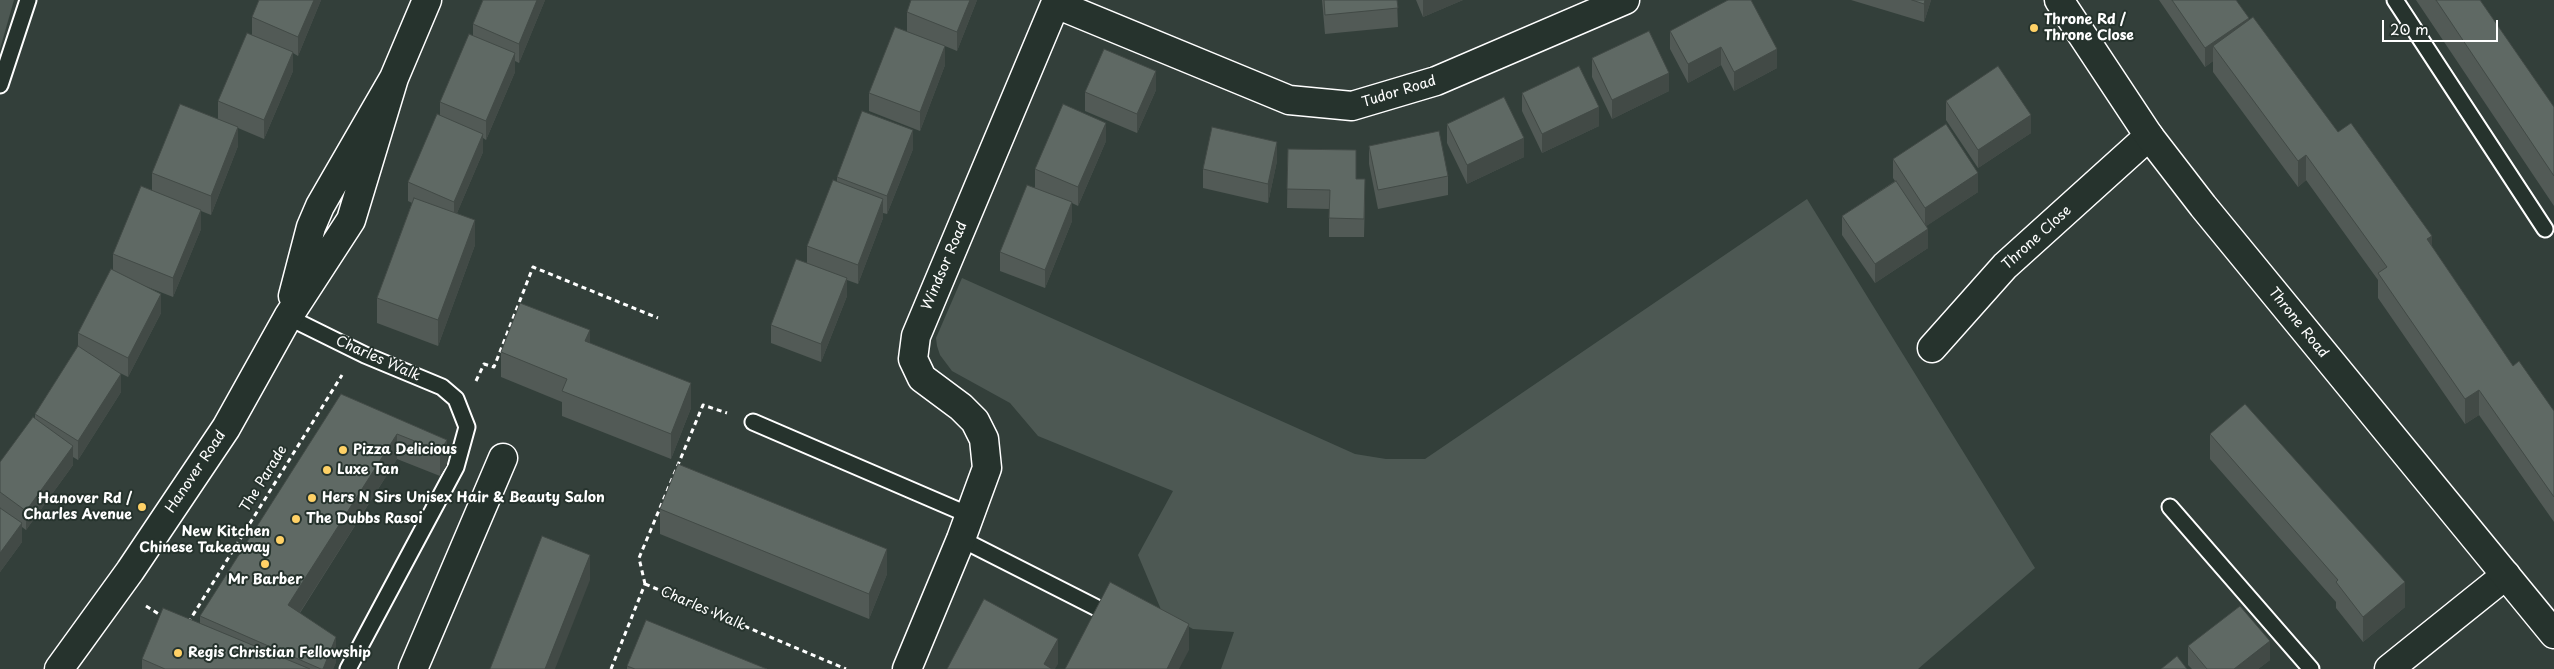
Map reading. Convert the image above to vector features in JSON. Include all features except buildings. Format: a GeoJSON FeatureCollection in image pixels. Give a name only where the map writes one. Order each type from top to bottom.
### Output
{"type":"FeatureCollection","features":[{"type":"Feature","properties":{"kind":"street","name":"Hanover Road"},"geometry":{"type":"LineString","coordinates":[[59,669],[118,588],[226,428],[288,317],[351,220],[361,195],[394,78],[427,0]]}},
{"type":"Feature","properties":{"kind":"street","name":"Tudor Road"},"geometry":{"type":"LineString","coordinates":[[1056,2],[1289,100],[1352,106],[1436,81],[1625,0]]}},
{"type":"Feature","properties":{"kind":"street","name":"Throne Road"},"geometry":{"type":"LineString","coordinates":[[2058,0],[2150,136],[2203,206],[2554,634]]}},
{"type":"Feature","properties":{"kind":"street","name":"Windsor Road"},"geometry":{"type":"LineString","coordinates":[[908,669],[987,468],[984,439],[974,421],[961,407],[922,378],[913,360],[916,336],[1056,2]]}},
{"type":"Feature","properties":{"kind":"street","name":"Throne Close"},"geometry":{"type":"LineString","coordinates":[[1932,348],[2005,266],[2150,136]]}},
{"type":"Feature","properties":{"kind":"street"},"geometry":{"type":"LineString","coordinates":[[414,669],[503,458]]}},
{"type":"Feature","properties":{"kind":"street"},"geometry":{"type":"LineString","coordinates":[[2389,669],[2506,575]]}},
{"type":"Feature","properties":{"kind":"lane"},"geometry":{"type":"LineString","coordinates":[[0,85],[28,0]]}},
{"type":"Feature","properties":{"kind":"lane"},"geometry":{"type":"LineString","coordinates":[[2395,0],[2545,228]]}},
{"type":"Feature","properties":{"kind":"lane","name":"Charles Walk"},"geometry":{"type":"LineString","coordinates":[[288,317],[357,351],[442,387],[456,399],[467,427],[456,467],[348,669]]}},
{"type":"Feature","properties":{"kind":"lane"},"geometry":{"type":"LineString","coordinates":[[753,422],[965,527],[1098,609]]}},
{"type":"Feature","properties":{"kind":"lane"},"geometry":{"type":"LineString","coordinates":[[2170,507],[2311,669]]}},
{"type":"Feature","properties":{"kind":"path"},"geometry":{"type":"LineString","coordinates":[[494,367],[532,267],[658,318]]}},
{"type":"Feature","properties":{"kind":"path","name":"The Parade"},"geometry":{"type":"LineString","coordinates":[[184,629],[357,351]]}},
{"type":"Feature","properties":{"kind":"path"},"geometry":{"type":"LineString","coordinates":[[645,584],[639,558],[703,405]]}},
{"type":"Feature","properties":{"kind":"path","name":"Charles Walk"},"geometry":{"type":"LineString","coordinates":[[611,669],[645,584],[846,669]]}},
{"type":"Feature","properties":{"kind":"path"},"geometry":{"type":"LineString","coordinates":[[118,588],[167,619]]}},
{"type":"Feature","properties":{"kind":"shaded area"},"geometry":{"type":"Polygon","coordinates":[[[0,0],[14,0],[0,49],[0,0]]]}},
{"type":"Feature","properties":{"kind":"shaded area"},"geometry":{"type":"Polygon","coordinates":[[[1807,199],[2035,568],[1918,669],[1221,669],[1234,632],[1193,629],[1162,612],[1138,555],[1173,491],[1038,436],[1010,403],[952,371],[940,355],[937,346],[936,338],[962,278],[1355,454],[1386,459],[1425,459],[1807,199]]]}},
{"type":"Feature","properties":{"kind":"place","name":"Throne Rd / Throne Close"},"geometry":{"type":"Point","coordinates":[2034,28]}},
{"type":"Feature","properties":{"kind":"place","name":"Pizza Delicious"},"geometry":{"type":"Point","coordinates":[343,450]}},
{"type":"Feature","properties":{"kind":"place","name":"Luxe Tan"},"geometry":{"type":"Point","coordinates":[327,470]}},
{"type":"Feature","properties":{"kind":"place","name":"Hers N Sirs Unisex Hair & Beauty Salon"},"geometry":{"type":"Point","coordinates":[312,498]}},
{"type":"Feature","properties":{"kind":"place","name":"Hanover Rd / Charles Avenue"},"geometry":{"type":"Point","coordinates":[142,507]}},
{"type":"Feature","properties":{"kind":"place","name":"The Dubbs Rasoi"},"geometry":{"type":"Point","coordinates":[296,519]}},
{"type":"Feature","properties":{"kind":"place","name":"New Kitchen Chinese Takeaway"},"geometry":{"type":"Point","coordinates":[280,540]}},
{"type":"Feature","properties":{"kind":"place","name":"Mr Barber"},"geometry":{"type":"Point","coordinates":[265,564]}},
{"type":"Feature","properties":{"kind":"place","name":"Regis Christian Fellowship"},"geometry":{"type":"Point","coordinates":[178,653]}}]}
